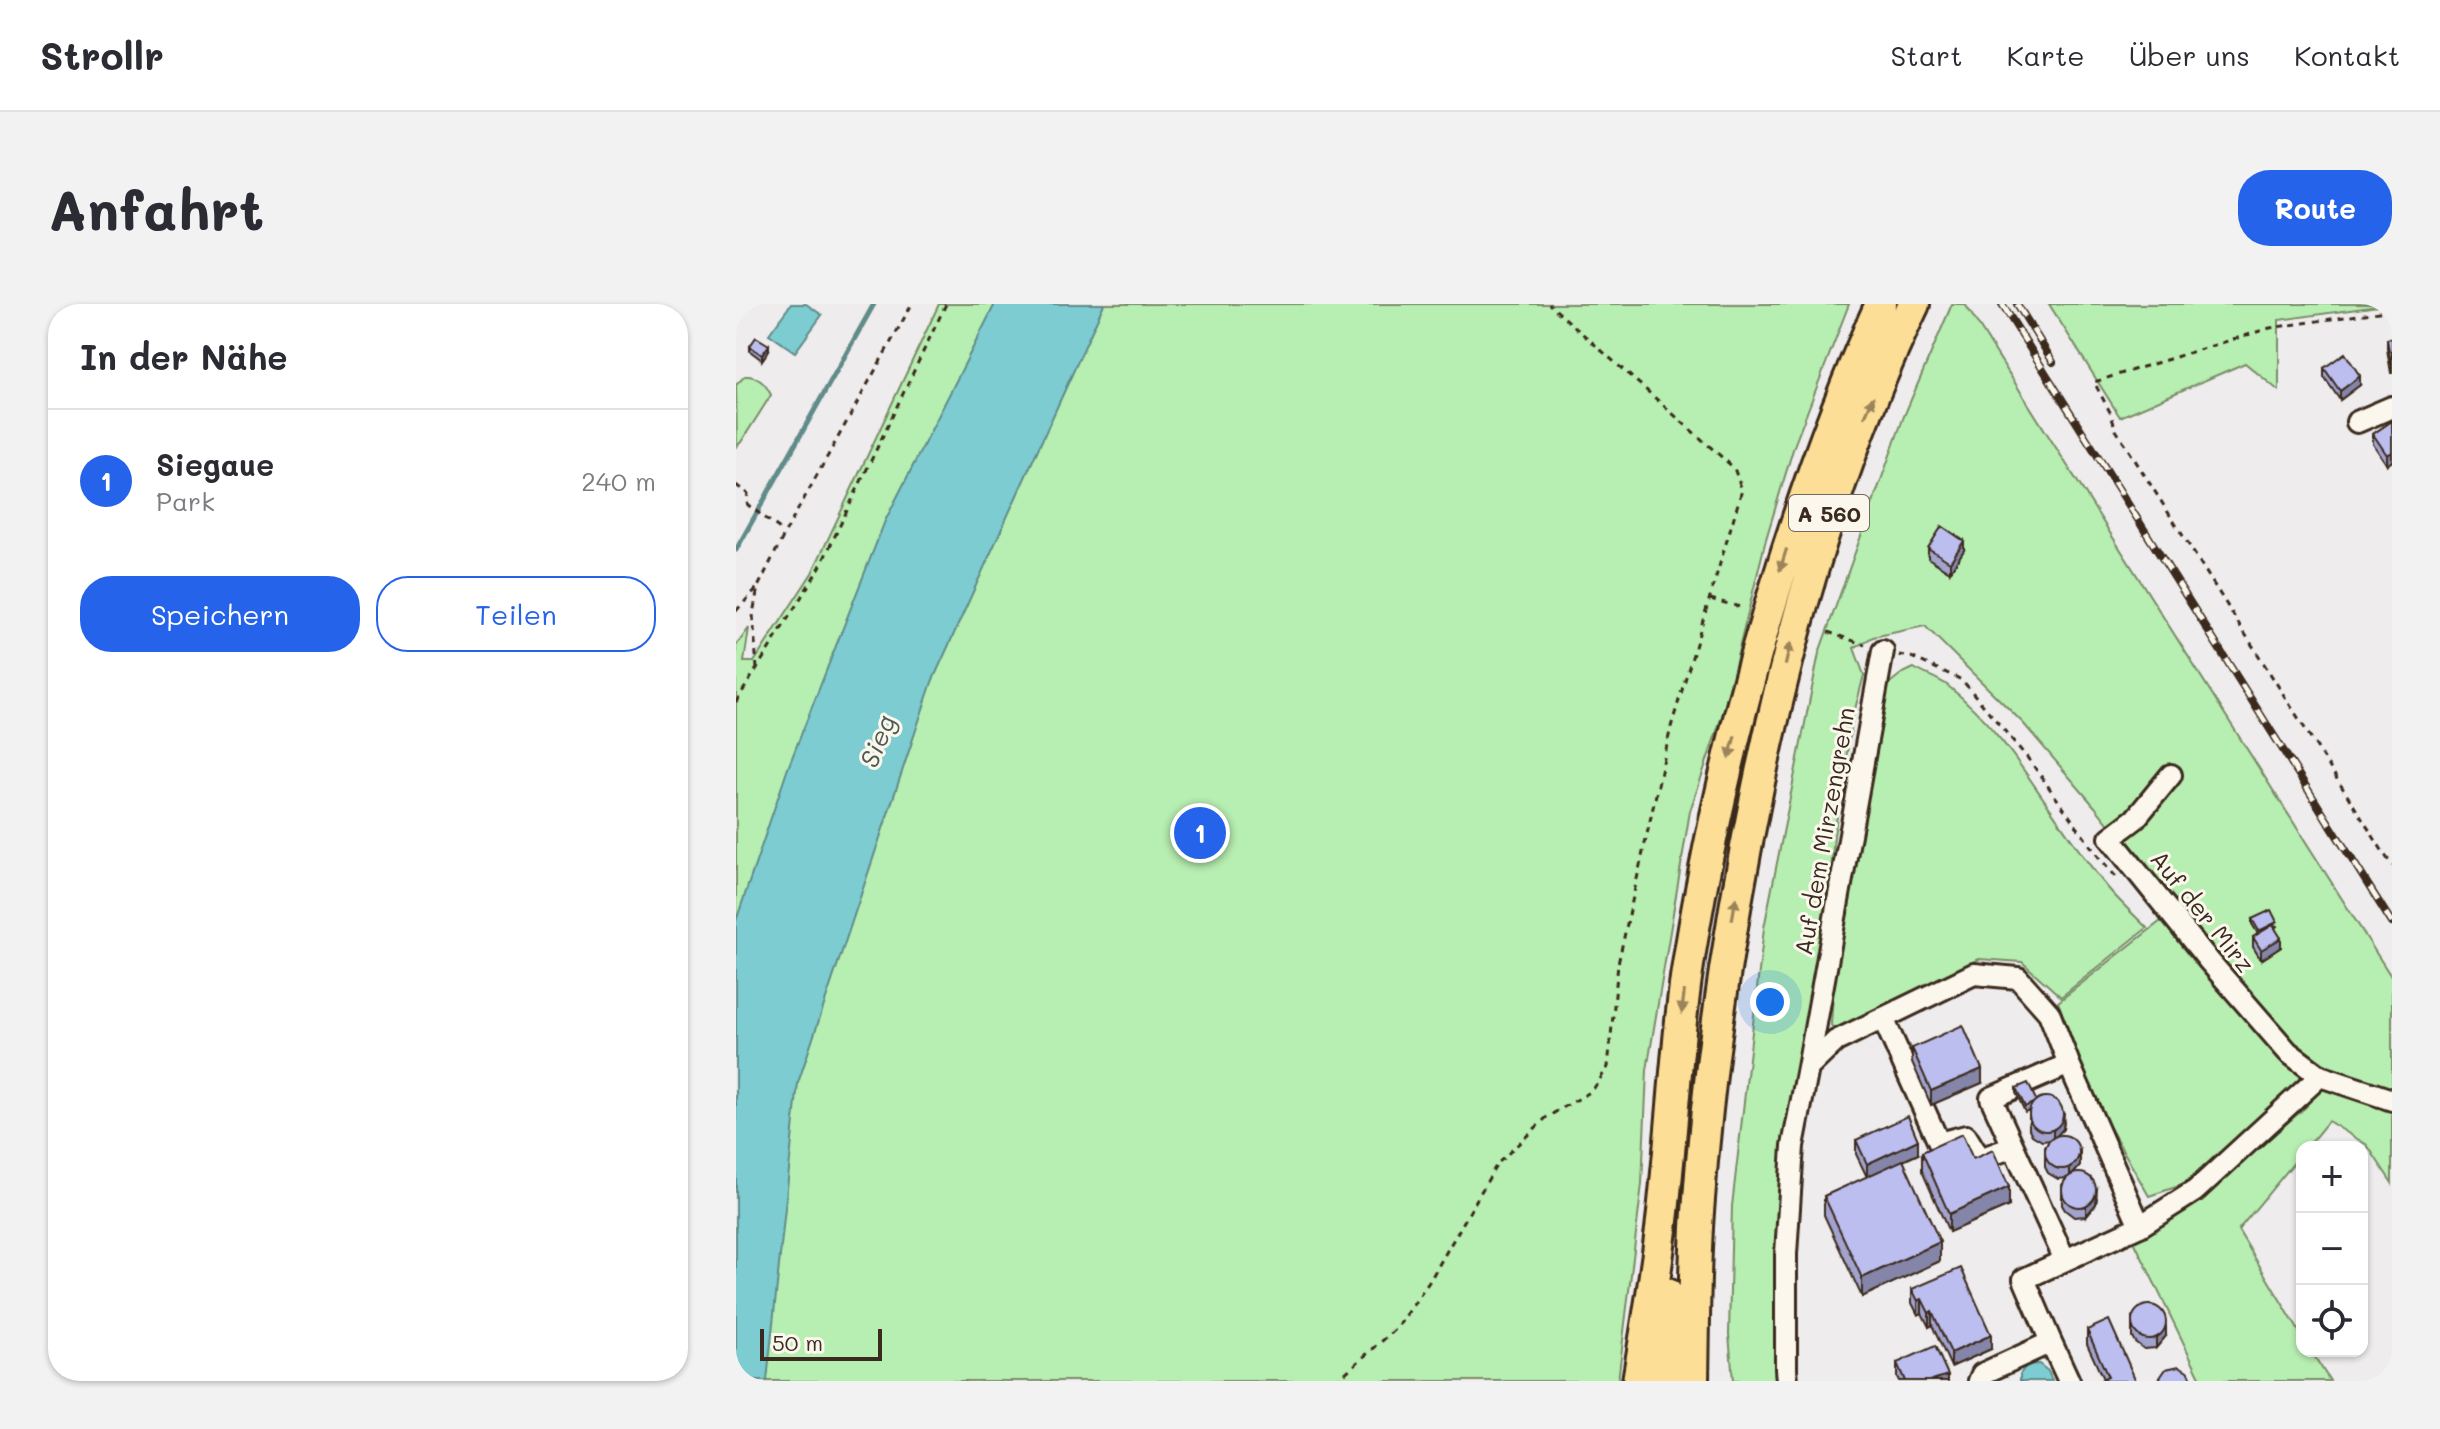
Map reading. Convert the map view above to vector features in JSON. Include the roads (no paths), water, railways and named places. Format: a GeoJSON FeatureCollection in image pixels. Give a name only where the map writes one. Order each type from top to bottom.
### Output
{"type":"FeatureCollection","features":[{"type":"Feature","properties":{"kind":"highway","name":"A 560"},"geometry":{"type":"LineString","coordinates":[[1666,1184],[1686,977],[1725,772],[1779,570],[1804,495],[1881,304]]}},
{"type":"Feature","properties":{"kind":"highway","name":"A 560"},"geometry":{"type":"LineString","coordinates":[[1714,1042],[1738,884],[1794,629],[1824,529],[1859,431],[1914,304]]}},
{"type":"Feature","properties":{"kind":"highway"},"geometry":{"type":"LineString","coordinates":[[1693,1381],[1698,1213],[1714,1042]]}},
{"type":"Feature","properties":{"kind":"highway"},"geometry":{"type":"LineString","coordinates":[[1713,1381],[1711,1214],[1714,1042]]}},
{"type":"Feature","properties":{"kind":"highway"},"geometry":{"type":"LineString","coordinates":[[1638,1381],[1666,1184]]}},
{"type":"Feature","properties":{"kind":"highway"},"geometry":{"type":"LineString","coordinates":[[1666,1184],[1667,1381]]}},
{"type":"Feature","properties":{"kind":"street"},"geometry":{"type":"LineString","coordinates":[[2357,422],[2392,407]]}},
{"type":"Feature","properties":{"kind":"street","name":"Auf dem Mirzengrehn"},"geometry":{"type":"LineString","coordinates":[[1787,1381],[1786,1254],[1793,1146],[1883,651]]}},
{"type":"Feature","properties":{"kind":"street","name":"Auf der Mirz"},"geometry":{"type":"LineString","coordinates":[[2171,775],[2135,819],[2110,838],[2209,961],[2288,1052],[2320,1076],[2392,1100]]}},
{"type":"Feature","properties":{"kind":"street"},"geometry":{"type":"LineString","coordinates":[[1808,1068],[1836,1041],[1974,974],[2018,978],[2049,1013],[2140,1226]]}},
{"type":"Feature","properties":{"kind":"street"},"geometry":{"type":"LineString","coordinates":[[1883,1018],[1939,1143],[1966,1136],[1980,1159],[2013,1147]]}},
{"type":"Feature","properties":{"kind":"street"},"geometry":{"type":"LineString","coordinates":[[2065,1260],[1991,1098],[2069,1064]]}},
{"type":"Feature","properties":{"kind":"street"},"geometry":{"type":"LineString","coordinates":[[2069,1381],[2024,1279],[2140,1226],[2195,1191],[2320,1076]]}},
{"type":"Feature","properties":{"kind":"street"},"geometry":{"type":"LineString","coordinates":[[1979,1381],[1982,1374],[2051,1342]]}},
{"type":"Feature","properties":{"kind":"water"},"geometry":{"type":"Polygon","coordinates":[[[791,304],[806,304],[822,315],[795,352],[769,334],[791,304]]]}},
{"type":"Feature","properties":{"kind":"water","name":"Sieg"},"geometry":{"type":"Polygon","coordinates":[[[995,304],[1104,304],[932,682],[798,1083],[767,1381],[736,1381],[736,921],[788,768],[885,521],[995,304]]]}},
{"type":"Feature","properties":{"kind":"water"},"geometry":{"type":"Polygon","coordinates":[[[2039,1364],[2048,1371],[2052,1381],[2020,1381],[2020,1374],[2027,1365],[2039,1364]]]}},
{"type":"Feature","properties":{"kind":"waterway"},"geometry":{"type":"LineString","coordinates":[[736,550],[874,304]]}},
{"type":"Feature","properties":{"kind":"railway"},"geometry":{"type":"LineString","coordinates":[[2002,304],[2392,923]]}},
{"type":"Feature","properties":{"kind":"railway"},"geometry":{"type":"LineString","coordinates":[[2017,304],[2053,362]]}},
{"type":"Feature","properties":{"kind":"place","name":"Siegaue"},"geometry":{"type":"Point","coordinates":[1200,833]}}]}
